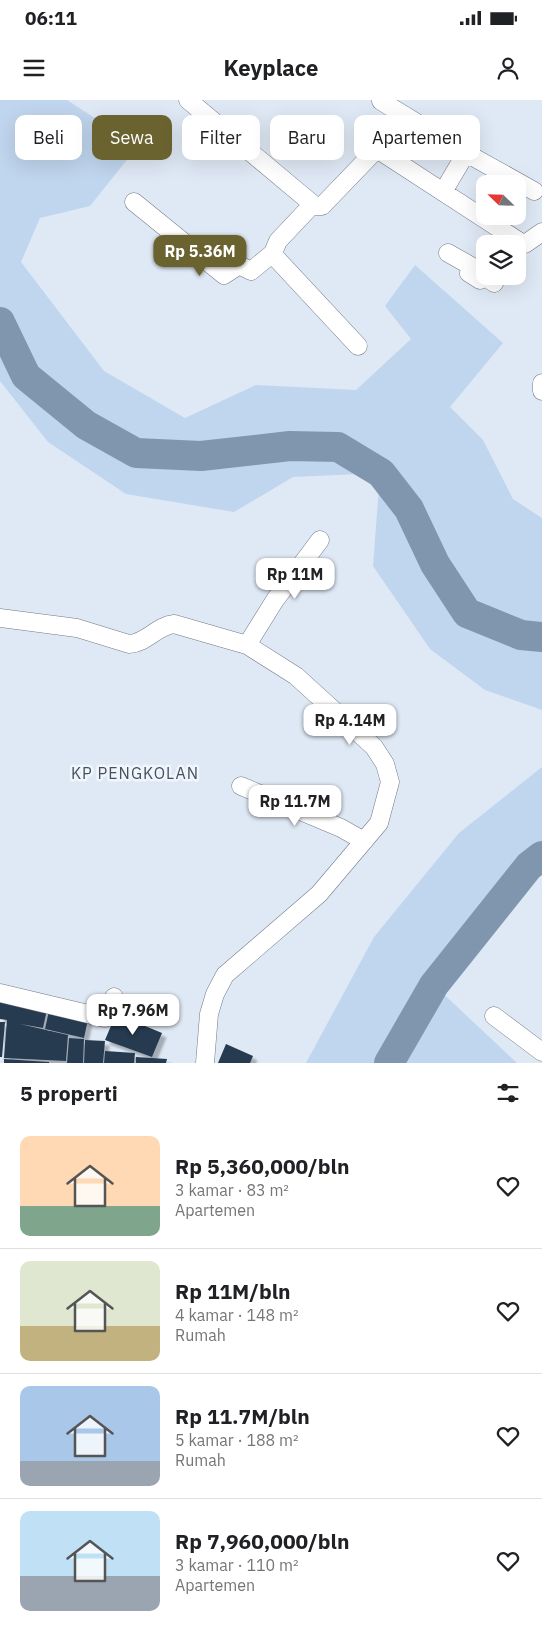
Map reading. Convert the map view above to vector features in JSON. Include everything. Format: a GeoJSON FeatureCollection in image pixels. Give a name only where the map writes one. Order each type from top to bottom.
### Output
{"type":"FeatureCollection","features":[{"type":"Feature","properties":{"kind":"street"},"geometry":{"type":"LineString","coordinates":[[188,100],[319,208],[376,151],[382,152],[506,235]]}},
{"type":"Feature","properties":{"kind":"street"},"geometry":{"type":"LineString","coordinates":[[381,101],[404,115]]}},
{"type":"Feature","properties":{"kind":"street"},"geometry":{"type":"LineString","coordinates":[[443,192],[462,160]]}},
{"type":"Feature","properties":{"kind":"street"},"geometry":{"type":"LineString","coordinates":[[479,160],[534,191]]}},
{"type":"Feature","properties":{"kind":"street"},"geometry":{"type":"LineString","coordinates":[[134,202],[224,275],[239,265],[251,271],[273,253],[278,240],[312,204]]}},
{"type":"Feature","properties":{"kind":"street"},"geometry":{"type":"LineString","coordinates":[[526,243],[542,232]]}},
{"type":"Feature","properties":{"kind":"street"},"geometry":{"type":"LineString","coordinates":[[273,253],[358,346]]}},
{"type":"Feature","properties":{"kind":"street"},"geometry":{"type":"LineString","coordinates":[[448,253],[471,266],[469,273],[476,277]]}},
{"type":"Feature","properties":{"kind":"street"},"geometry":{"type":"LineString","coordinates":[[542,383],[542,391]]}},
{"type":"Feature","properties":{"kind":"street"},"geometry":{"type":"LineString","coordinates":[[246,645],[275,600],[320,540]]}},
{"type":"Feature","properties":{"kind":"street"},"geometry":{"type":"LineString","coordinates":[[0,618],[77,628],[129,644],[136,643],[165,625],[174,624],[246,645],[296,676],[374,747],[385,764],[390,782],[387,800],[379,823],[319,894],[225,975],[215,994],[209,1014],[206,1063]]}},
{"type":"Feature","properties":{"kind":"street"},"geometry":{"type":"LineString","coordinates":[[241,786],[341,828],[364,841]]}},
{"type":"Feature","properties":{"kind":"street"},"geometry":{"type":"LineString","coordinates":[[0,992],[105,1018],[114,997]]}},
{"type":"Feature","properties":{"kind":"street"},"geometry":{"type":"LineString","coordinates":[[494,1016],[542,1052]]}},
{"type":"Feature","properties":{"kind":"shaded area"},"geometry":{"type":"Polygon","coordinates":[[[0,100],[67,100],[92,116],[92,160],[127,160],[90,206],[40,218],[21,262],[104,371],[185,418],[256,385],[356,390],[411,339],[385,306],[415,265],[503,343],[450,407],[483,440],[513,499],[542,518],[542,710],[485,690],[430,649],[373,566],[380,473],[293,477],[234,512],[126,494],[48,442],[0,381],[0,100]]]}},
{"type":"Feature","properties":{"kind":"shaded area"},"geometry":{"type":"Polygon","coordinates":[[[542,767],[542,856],[528,866],[434,985],[517,1063],[306,1063],[374,937],[459,833],[542,767]]]}},
{"type":"Feature","properties":{"kind":"building"},"geometry":{"type":"Polygon","coordinates":[[[0,995],[48,1005],[43,1028],[20,1024],[68,1035],[66,1061],[4,1058],[7,1020],[0,1019],[0,995]]]}},
{"type":"Feature","properties":{"kind":"building"},"geometry":{"type":"Polygon","coordinates":[[[50,1006],[89,1015],[84,1038],[45,1029],[50,1006]]]}},
{"type":"Feature","properties":{"kind":"building"},"geometry":{"type":"Polygon","coordinates":[[[116,1014],[162,1033],[152,1057],[105,1040],[116,1014]]]}},
{"type":"Feature","properties":{"kind":"building"},"geometry":{"type":"Polygon","coordinates":[[[0,1022],[5,1022],[2,1057],[0,1057],[0,1022]]]}},
{"type":"Feature","properties":{"kind":"building"},"geometry":{"type":"Polygon","coordinates":[[[69,1038],[84,1039],[83,1063],[67,1063],[69,1038]]]}},
{"type":"Feature","properties":{"kind":"building"},"geometry":{"type":"Polygon","coordinates":[[[85,1040],[105,1041],[103,1063],[84,1063],[85,1040]]]}},
{"type":"Feature","properties":{"kind":"building"},"geometry":{"type":"Polygon","coordinates":[[[226,1044],[253,1056],[250,1063],[218,1063],[226,1044]]]}},
{"type":"Feature","properties":{"kind":"building"},"geometry":{"type":"Polygon","coordinates":[[[105,1051],[135,1053],[134,1063],[104,1063],[105,1051]]]}},
{"type":"Feature","properties":{"kind":"building"},"geometry":{"type":"Polygon","coordinates":[[[136,1057],[167,1059],[166,1063],[136,1063],[136,1057]]]}},
{"type":"Feature","properties":{"kind":"building"},"geometry":{"type":"Polygon","coordinates":[[[4,1059],[49,1062],[49,1063],[4,1063],[4,1059]]]}},
{"type":"Feature","properties":{"kind":"waterway"},"geometry":{"type":"LineString","coordinates":[[0,322],[26,376],[86,425],[136,453],[201,456],[290,446],[338,447],[381,473],[409,509],[435,564],[467,613],[521,635],[542,637]]}},
{"type":"Feature","properties":{"kind":"waterway"},"geometry":{"type":"LineString","coordinates":[[389,1063],[434,985],[529,866],[542,856]]}},
{"type":"Feature","properties":{"kind":"district","name":"KP PENGKOLAN"},"geometry":{"type":"Point","coordinates":[135,773]}}]}
